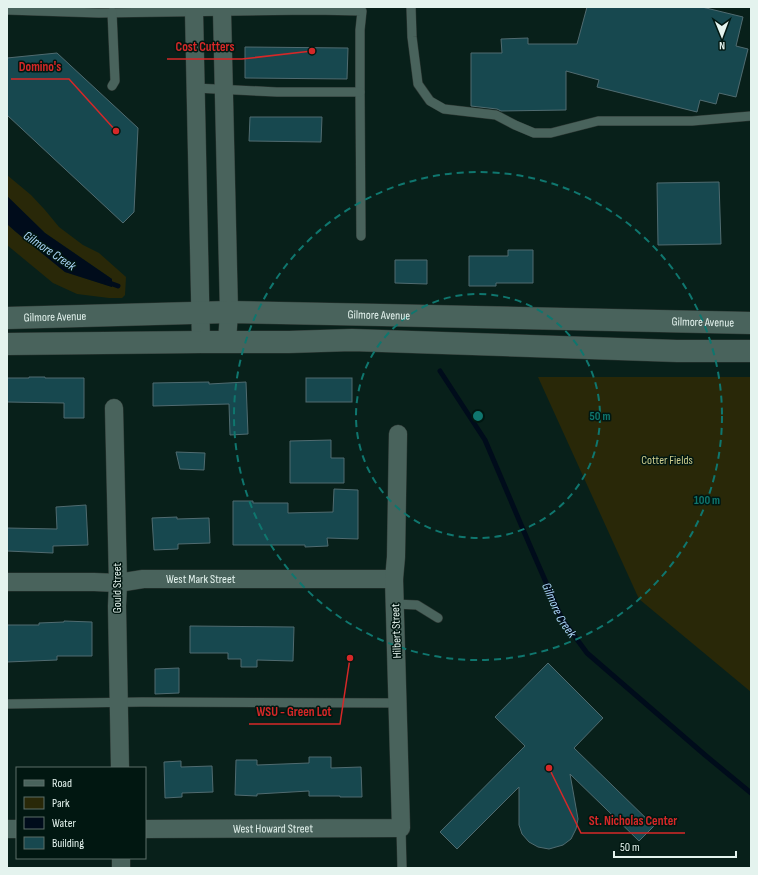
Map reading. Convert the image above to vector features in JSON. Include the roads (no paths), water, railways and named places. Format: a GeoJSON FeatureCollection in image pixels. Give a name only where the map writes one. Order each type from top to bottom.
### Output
{"type":"FeatureCollection","features":[{"type":"Feature","properties":{"kind":"street"},"geometry":{"type":"LineString","coordinates":[[194,9],[201,342]]}},
{"type":"Feature","properties":{"kind":"street"},"geometry":{"type":"LineString","coordinates":[[222,11],[229,312],[227,342]]}},
{"type":"Feature","properties":{"kind":"street","name":"Gilmore Avenue"},"geometry":{"type":"LineString","coordinates":[[7,318],[229,312],[381,314],[751,323]]}},
{"type":"Feature","properties":{"kind":"street"},"geometry":{"type":"LineString","coordinates":[[7,344],[289,342],[352,340],[669,350],[751,351]]}},
{"type":"Feature","properties":{"kind":"street","name":"Gould Street"},"geometry":{"type":"LineString","coordinates":[[114,408],[120,767]]}},
{"type":"Feature","properties":{"kind":"street","name":"Hilbert Street"},"geometry":{"type":"LineString","coordinates":[[398,434],[396,556],[394,579],[401,828]]}},
{"type":"Feature","properties":{"kind":"street","name":"West Mark Street"},"geometry":{"type":"LineString","coordinates":[[7,582],[118,583],[143,579],[394,579]]}},
{"type":"Feature","properties":{"kind":"street","name":"West Howard Street"},"geometry":{"type":"LineString","coordinates":[[146,829],[401,828]]}},
{"type":"Feature","properties":{"kind":"lane"},"geometry":{"type":"LineString","coordinates":[[411,7],[412,37],[418,84],[430,102],[444,108],[496,115],[534,133],[551,133],[598,121],[692,121],[751,116]]}},
{"type":"Feature","properties":{"kind":"lane"},"geometry":{"type":"LineString","coordinates":[[11,9],[99,10],[112,12],[146,9],[194,9],[222,11],[356,9],[362,11],[360,30],[361,236]]}},
{"type":"Feature","properties":{"kind":"lane"},"geometry":{"type":"LineString","coordinates":[[112,12],[115,81],[112,86]]}},
{"type":"Feature","properties":{"kind":"lane"},"geometry":{"type":"LineString","coordinates":[[195,88],[277,92],[360,92]]}},
{"type":"Feature","properties":{"kind":"lane"},"geometry":{"type":"LineString","coordinates":[[395,604],[417,605],[438,618]]}},
{"type":"Feature","properties":{"kind":"lane"},"geometry":{"type":"LineString","coordinates":[[7,704],[119,702],[398,703]]}},
{"type":"Feature","properties":{"kind":"lane"},"geometry":{"type":"LineString","coordinates":[[401,828],[402,868]]}},
{"type":"Feature","properties":{"kind":"water"},"geometry":{"type":"Polygon","coordinates":[[[7,196],[45,233],[112,279],[112,287],[65,272],[16,232],[7,224],[7,196]]]}},
{"type":"Feature","properties":{"kind":"waterway","name":"Gilmore Creek"},"geometry":{"type":"LineString","coordinates":[[107,282],[118,286]]}},
{"type":"Feature","properties":{"kind":"waterway","name":"Gilmore Creek"},"geometry":{"type":"LineString","coordinates":[[440,371],[485,440],[562,619],[587,653],[751,793]]}},
{"type":"Feature","properties":{"kind":"place","name":"Cost Cutters"},"geometry":{"type":"Point","coordinates":[312,51]}},
{"type":"Feature","properties":{"kind":"place","name":"Domino's"},"geometry":{"type":"Point","coordinates":[116,131]}},
{"type":"Feature","properties":{"kind":"place","name":"WSU - Green Lot"},"geometry":{"type":"Point","coordinates":[350,658]}},
{"type":"Feature","properties":{"kind":"place","name":"St. Nicholas Center"},"geometry":{"type":"Point","coordinates":[549,768]}},
{"type":"Feature","properties":{"kind":"park label","name":"Cotter Fields"},"geometry":{"type":"Point","coordinates":[667,460]}}]}
